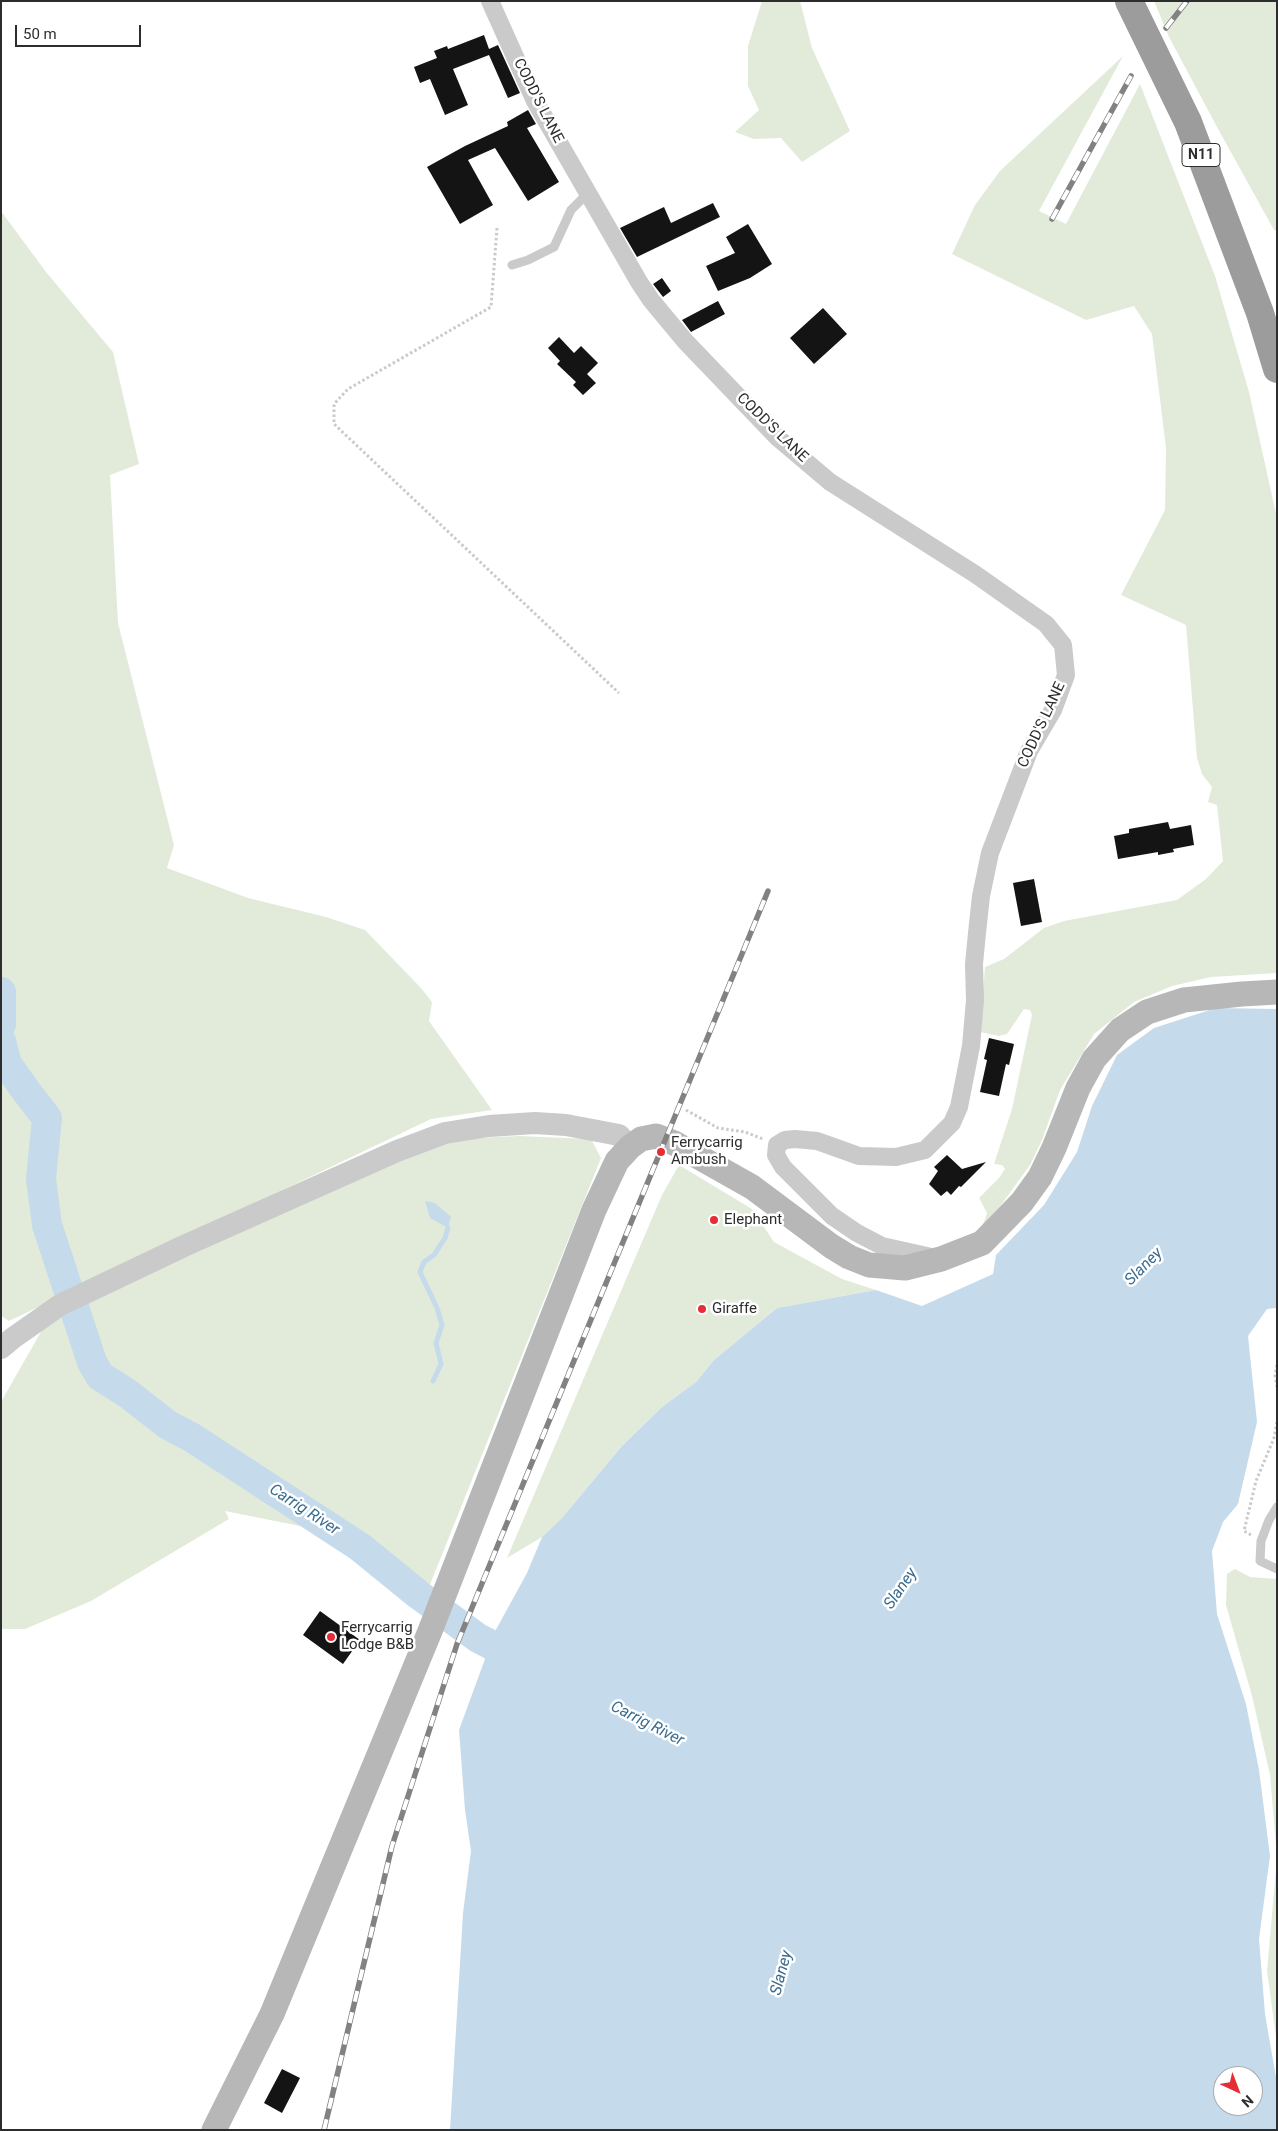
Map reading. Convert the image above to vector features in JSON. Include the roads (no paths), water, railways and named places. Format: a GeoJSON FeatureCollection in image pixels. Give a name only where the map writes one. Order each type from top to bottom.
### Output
{"type":"FeatureCollection","features":[{"type":"Feature","properties":{"kind":"highway","name":"N11"},"geometry":{"type":"LineString","coordinates":[[1129,1],[1188,122],[1269,309],[1277,369]]}},
{"type":"Feature","properties":{"kind":"main road"},"geometry":{"type":"LineString","coordinates":[[214,2130],[272,2014],[446,1592],[594,1210],[617,1161],[630,1146],[641,1139],[656,1136],[674,1143],[752,1187],[831,1246],[849,1257],[870,1265],[905,1268],[941,1259],[982,1243],[1022,1202],[1040,1177],[1078,1088],[1094,1059],[1120,1030],[1147,1012],[1184,1000],[1277,992]]}},
{"type":"Feature","properties":{"kind":"street","name":"CODD'S LANE"},"geometry":{"type":"LineString","coordinates":[[490,1],[535,101],[651,300],[685,341],[778,438],[830,482],[975,574],[1046,624],[1063,645],[1066,675],[1052,710],[1029,751],[990,853],[981,896],[977,933],[974,964],[975,1000],[971,1046],[959,1107],[952,1123],[925,1150],[896,1157],[859,1156],[817,1141],[795,1139],[785,1140],[777,1145],[776,1155],[783,1167],[832,1216],[856,1233],[882,1246],[941,1259]]}},
{"type":"Feature","properties":{"kind":"street"},"geometry":{"type":"LineString","coordinates":[[1,1348],[12,1338],[60,1305],[192,1242],[397,1151],[445,1132],[507,1124],[566,1125],[619,1135],[630,1146]]}},
{"type":"Feature","properties":{"kind":"lane"},"geometry":{"type":"LineString","coordinates":[[512,265],[528,260],[554,247],[571,210],[588,193]]}},
{"type":"Feature","properties":{"kind":"lane"},"geometry":{"type":"LineString","coordinates":[[1277,1507],[1269,1520],[1261,1541],[1260,1560],[1277,1569]]}},
{"type":"Feature","properties":{"kind":"water","name":"Slaney"},"geometry":{"type":"Polygon","coordinates":[[[1216,1008],[1277,1009],[1277,1308],[1267,1309],[1248,1336],[1257,1422],[1238,1504],[1223,1522],[1212,1551],[1217,1614],[1246,1704],[1259,1770],[1270,1856],[1259,1939],[1265,2014],[1277,2083],[1277,2130],[450,2130],[463,1913],[471,1851],[465,1810],[459,1730],[485,1659],[478,1638],[493,1635],[527,1573],[542,1537],[561,1519],[622,1446],[662,1407],[696,1382],[714,1360],[777,1308],[876,1290],[922,1306],[993,1274],[996,1255],[1044,1205],[1077,1152],[1092,1106],[1117,1055],[1154,1028],[1216,1008]]]}},
{"type":"Feature","properties":{"kind":"water"},"geometry":{"type":"Polygon","coordinates":[[[425,1201],[435,1203],[451,1217],[448,1228],[430,1218],[425,1201]]]}},
{"type":"Feature","properties":{"kind":"waterway","name":"Carrig River"},"geometry":{"type":"LineString","coordinates":[[1,992],[1,1024]]}},
{"type":"Feature","properties":{"kind":"waterway","name":"Carrig River"},"geometry":{"type":"LineString","coordinates":[[1,1041],[7,1064],[47,1118],[41,1179],[47,1225],[92,1362],[100,1376],[127,1393],[168,1425],[191,1437],[360,1547],[419,1595],[478,1638],[515,1657]]}},
{"type":"Feature","properties":{"kind":"waterway"},"geometry":{"type":"LineString","coordinates":[[433,1381],[441,1364],[436,1343],[442,1325],[437,1308],[420,1272],[424,1262],[434,1255],[445,1238],[448,1228]]}},
{"type":"Feature","properties":{"kind":"railway"},"geometry":{"type":"LineString","coordinates":[[1166,28],[1187,1]]}},
{"type":"Feature","properties":{"kind":"railway"},"geometry":{"type":"LineString","coordinates":[[1052,219],[1131,76]]}},
{"type":"Feature","properties":{"kind":"railway"},"geometry":{"type":"LineString","coordinates":[[324,2130],[392,1846],[457,1644],[768,891]]}},
{"type":"Feature","properties":{"kind":"place","name":"Ferrycarrig Ambush"},"geometry":{"type":"Point","coordinates":[661,1152]}},
{"type":"Feature","properties":{"kind":"place","name":"Elephant"},"geometry":{"type":"Point","coordinates":[714,1220]}},
{"type":"Feature","properties":{"kind":"place","name":"Giraffe"},"geometry":{"type":"Point","coordinates":[702,1309]}},
{"type":"Feature","properties":{"kind":"place","name":"Ferrycarrig Lodge B&B"},"geometry":{"type":"Point","coordinates":[331,1637]}}]}
